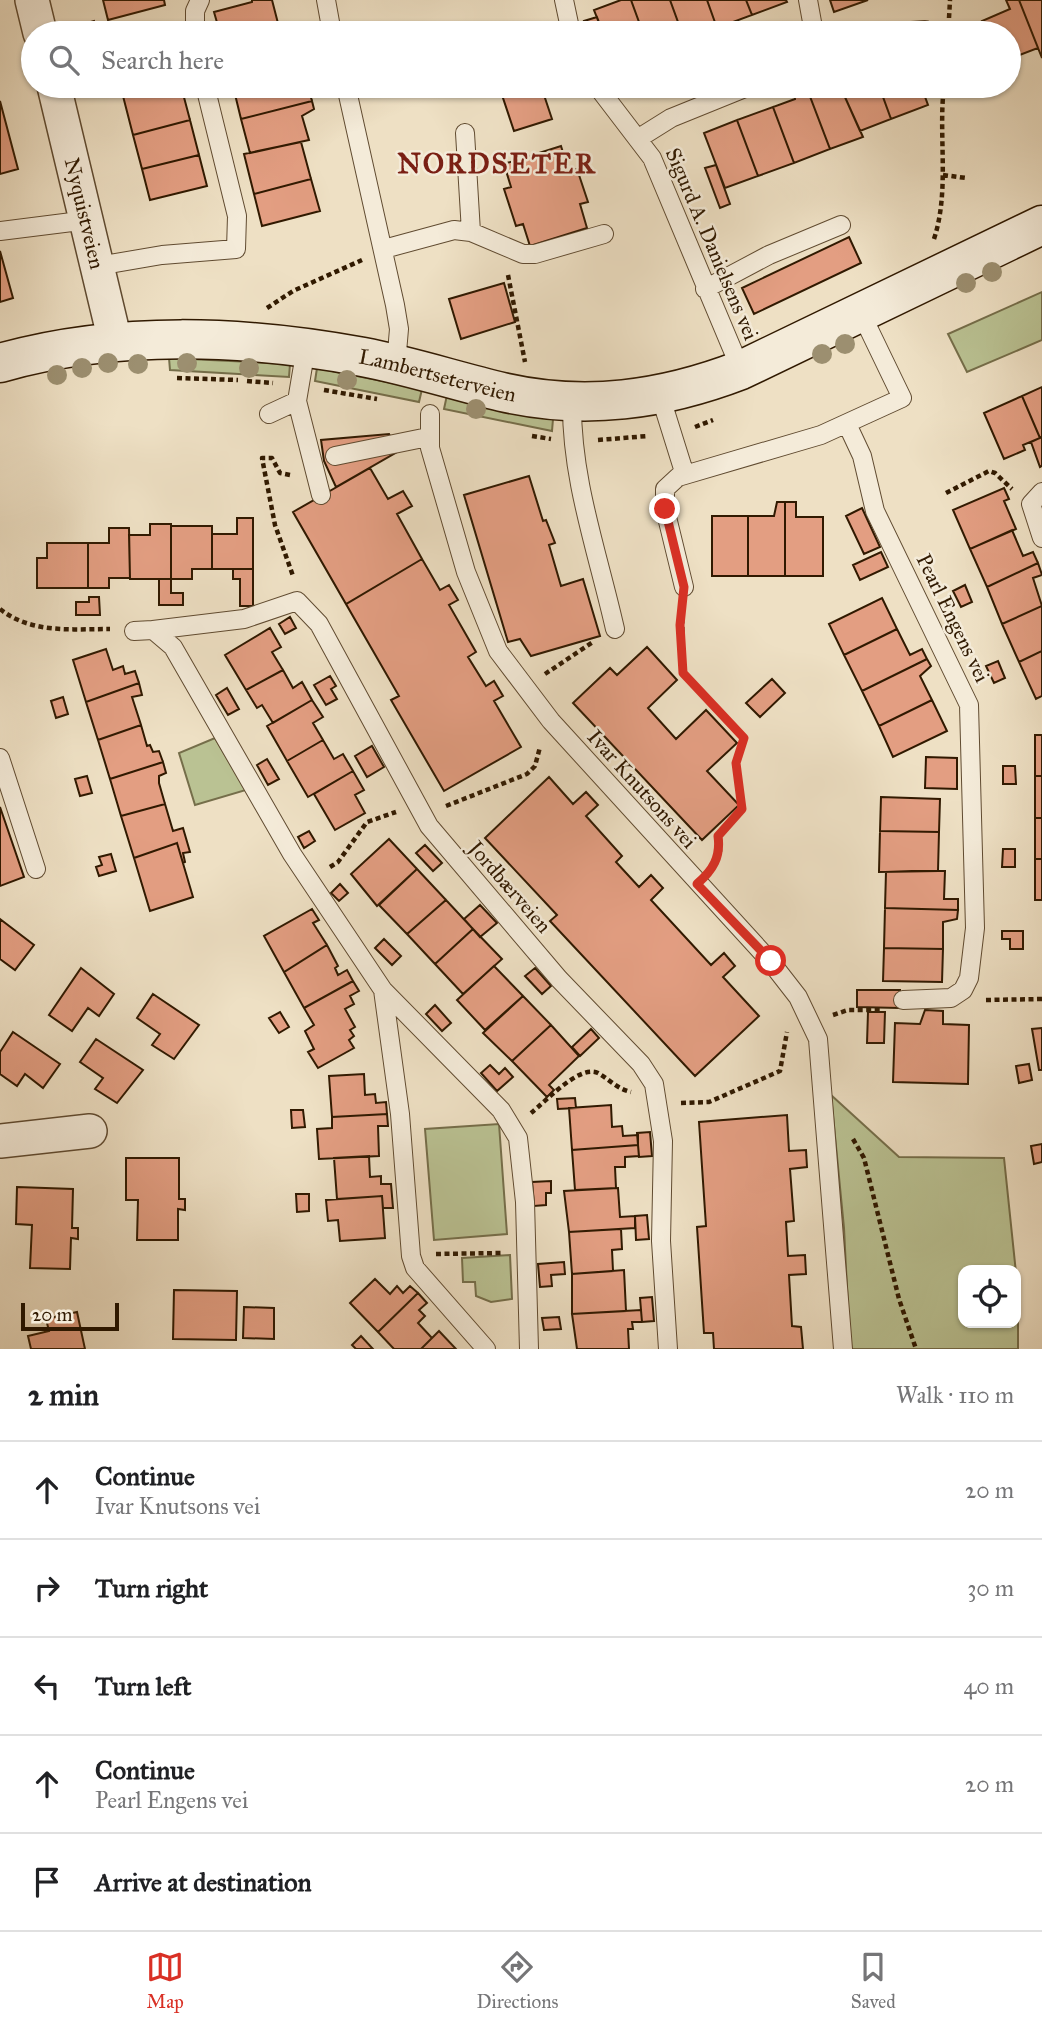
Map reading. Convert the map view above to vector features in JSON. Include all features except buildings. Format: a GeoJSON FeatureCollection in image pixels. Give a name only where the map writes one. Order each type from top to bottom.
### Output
{"type":"FeatureCollection","features":[{"type":"Feature","properties":{"kind":"main road","name":"Lambertseterveien"},"geometry":{"type":"LineString","coordinates":[[0,363],[80,345],[115,341],[201,341],[306,348],[396,364],[504,392],[572,402],[615,402],[698,387],[741,370],[1042,225]]}},
{"type":"Feature","properties":{"kind":"street"},"geometry":{"type":"LineString","coordinates":[[32,0],[37,21]]}},
{"type":"Feature","properties":{"kind":"street","name":"Nyquistveien"},"geometry":{"type":"LineString","coordinates":[[57,98],[115,341]]}},
{"type":"Feature","properties":{"kind":"street"},"geometry":{"type":"LineString","coordinates":[[0,1141],[15,1137],[90,1131]]}},
{"type":"Feature","properties":{"kind":"lane"},"geometry":{"type":"LineString","coordinates":[[195,21],[195,10],[200,0]]}},
{"type":"Feature","properties":{"kind":"lane"},"geometry":{"type":"LineString","coordinates":[[326,0],[330,21]]}},
{"type":"Feature","properties":{"kind":"lane"},"geometry":{"type":"LineString","coordinates":[[564,0],[568,21]]}},
{"type":"Feature","properties":{"kind":"lane"},"geometry":{"type":"LineString","coordinates":[[808,0],[812,21]]}},
{"type":"Feature","properties":{"kind":"lane"},"geometry":{"type":"LineString","coordinates":[[98,266],[162,255],[236,249],[237,216],[208,98]]}},
{"type":"Feature","properties":{"kind":"lane"},"geometry":{"type":"LineString","coordinates":[[348,98],[384,249],[399,330],[396,364]]}},
{"type":"Feature","properties":{"kind":"lane","name":"Sigurd A. Danielsens vei"},"geometry":{"type":"LineString","coordinates":[[607,98],[652,158],[741,370]]}},
{"type":"Feature","properties":{"kind":"lane","name":"Sigurd A. Danielsens vei"},"geometry":{"type":"LineString","coordinates":[[639,138],[671,118],[720,98]]}},
{"type":"Feature","properties":{"kind":"lane"},"geometry":{"type":"LineString","coordinates":[[465,133],[471,232]]}},
{"type":"Feature","properties":{"kind":"lane"},"geometry":{"type":"LineString","coordinates":[[0,231],[88,219]]}},
{"type":"Feature","properties":{"kind":"lane"},"geometry":{"type":"LineString","coordinates":[[705,289],[769,255],[841,225]]}},
{"type":"Feature","properties":{"kind":"lane"},"geometry":{"type":"LineString","coordinates":[[384,249],[441,232],[471,232],[509,250],[536,254],[604,234]]}},
{"type":"Feature","properties":{"kind":"lane"},"geometry":{"type":"LineString","coordinates":[[684,587],[665,509],[665,489],[678,477],[775,450],[847,424],[902,398],[860,313]]}},
{"type":"Feature","properties":{"kind":"lane"},"geometry":{"type":"LineString","coordinates":[[306,348],[299,394],[321,495]]}},
{"type":"Feature","properties":{"kind":"lane"},"geometry":{"type":"LineString","coordinates":[[270,414],[299,394]]}},
{"type":"Feature","properties":{"kind":"lane"},"geometry":{"type":"LineString","coordinates":[[660,395],[685,475]]}},
{"type":"Feature","properties":{"kind":"lane"},"geometry":{"type":"LineString","coordinates":[[572,402],[572,442],[582,500],[615,629]]}},
{"type":"Feature","properties":{"kind":"lane","name":"Ivar Knutsons vei"},"geometry":{"type":"LineString","coordinates":[[430,414],[428,437],[481,615],[498,650],[551,721],[697,884],[771,961],[798,997],[813,1023],[825,1103],[844,1349]]}},
{"type":"Feature","properties":{"kind":"lane","name":"Pearl Engens vei"},"geometry":{"type":"LineString","coordinates":[[847,424],[862,456],[875,511],[970,705],[975,928],[969,978],[963,990]]}},
{"type":"Feature","properties":{"kind":"lane"},"geometry":{"type":"LineString","coordinates":[[335,456],[428,437]]}},
{"type":"Feature","properties":{"kind":"lane"},"geometry":{"type":"LineString","coordinates":[[1036,498],[1042,538]]}},
{"type":"Feature","properties":{"kind":"lane"},"geometry":{"type":"LineString","coordinates":[[134,631],[244,620],[297,601]]}},
{"type":"Feature","properties":{"kind":"lane","name":"Jordbærveien"},"geometry":{"type":"LineString","coordinates":[[297,601],[319,624],[419,810],[449,852],[559,979],[641,1064],[657,1098],[663,1158],[662,1277],[668,1349]]}},
{"type":"Feature","properties":{"kind":"lane"},"geometry":{"type":"LineString","coordinates":[[153,630],[173,647],[184,664],[310,881],[383,990],[512,1125],[522,1154],[529,1349]]}},
{"type":"Feature","properties":{"kind":"lane"},"geometry":{"type":"LineString","coordinates":[[0,758],[36,869]]}},
{"type":"Feature","properties":{"kind":"lane"},"geometry":{"type":"LineString","coordinates":[[383,990],[400,1114],[411,1256],[415,1268],[486,1349]]}},
{"type":"Feature","properties":{"kind":"lane"},"geometry":{"type":"LineString","coordinates":[[903,1000],[951,998],[963,990]]}},
{"type":"Feature","properties":{"kind":"path"},"geometry":{"type":"LineString","coordinates":[[931,246],[938,226],[943,175],[944,98]]}},
{"type":"Feature","properties":{"kind":"path"},"geometry":{"type":"LineString","coordinates":[[943,175],[966,178]]}},
{"type":"Feature","properties":{"kind":"path"},"geometry":{"type":"LineString","coordinates":[[265,313],[270,304],[293,291],[384,249]]}},
{"type":"Feature","properties":{"kind":"path"},"geometry":{"type":"LineString","coordinates":[[509,250],[508,286],[528,373]]}},
{"type":"Feature","properties":{"kind":"path"},"geometry":{"type":"LineString","coordinates":[[171,378],[237,380],[299,394]]}},
{"type":"Feature","properties":{"kind":"path"},"geometry":{"type":"LineString","coordinates":[[262,458],[275,525],[298,590],[297,601]]}},
{"type":"Feature","properties":{"kind":"path"},"geometry":{"type":"LineString","coordinates":[[946,493],[989,471],[1036,498]]}},
{"type":"Feature","properties":{"kind":"path"},"geometry":{"type":"LineString","coordinates":[[684,587],[680,625],[683,673],[744,738],[736,763],[742,809],[718,836],[720,851],[707,876],[697,884]]}},
{"type":"Feature","properties":{"kind":"path"},"geometry":{"type":"LineString","coordinates":[[0,609],[18,621],[49,629],[134,631]]}},
{"type":"Feature","properties":{"kind":"path"},"geometry":{"type":"LineString","coordinates":[[525,686],[615,629]]}},
{"type":"Feature","properties":{"kind":"path"},"geometry":{"type":"LineString","coordinates":[[310,881],[338,862],[367,822],[419,810],[527,774],[535,766],[544,728],[551,721]]}},
{"type":"Feature","properties":{"kind":"path"},"geometry":{"type":"LineString","coordinates":[[963,990],[981,1000],[1042,999]]}},
{"type":"Feature","properties":{"kind":"path"},"geometry":{"type":"LineString","coordinates":[[512,1125],[579,1072],[596,1072],[623,1090],[657,1098],[709,1102],[782,1072],[790,1007],[798,997]]}},
{"type":"Feature","properties":{"kind":"path"},"geometry":{"type":"LineString","coordinates":[[813,1023],[848,1010],[900,1010],[903,1000]]}},
{"type":"Feature","properties":{"kind":"path"},"geometry":{"type":"LineString","coordinates":[[825,1103],[843,1121],[864,1158],[899,1299],[916,1349]]}},
{"type":"Feature","properties":{"kind":"path"},"geometry":{"type":"LineString","coordinates":[[434,1255],[525,1252]]}},
{"type":"Feature","properties":{"kind":"green space"},"geometry":{"type":"Polygon","coordinates":[[[1042,292],[1042,340],[967,372],[948,334],[1042,292]]]}},
{"type":"Feature","properties":{"kind":"green space"},"geometry":{"type":"Polygon","coordinates":[[[169,358],[290,364],[289,377],[170,370],[169,358]]]}},
{"type":"Feature","properties":{"kind":"green space"},"geometry":{"type":"Polygon","coordinates":[[[317,368],[422,389],[419,402],[315,381],[317,368]]]}},
{"type":"Feature","properties":{"kind":"green space"},"geometry":{"type":"Polygon","coordinates":[[[447,395],[553,419],[552,431],[444,409],[447,395]]]}},
{"type":"Feature","properties":{"kind":"green space"},"geometry":{"type":"Polygon","coordinates":[[[215,738],[246,790],[195,805],[179,753],[215,738]]]}},
{"type":"Feature","properties":{"kind":"green space"},"geometry":{"type":"Polygon","coordinates":[[[831,1095],[899,1157],[1004,1158],[1015,1265],[958,1265],[958,1328],[1018,1328],[1018,1349],[850,1349],[844,1228],[831,1095]]]}},
{"type":"Feature","properties":{"kind":"green space"},"geometry":{"type":"Polygon","coordinates":[[[499,1124],[507,1234],[434,1240],[425,1129],[499,1124]]]}},
{"type":"Feature","properties":{"kind":"green space"},"geometry":{"type":"Polygon","coordinates":[[[510,1255],[512,1299],[491,1302],[476,1296],[475,1282],[463,1282],[462,1258],[510,1255]]]}},
{"type":"Feature","properties":{"kind":"district","name":"NORDSETER"},"geometry":{"type":"Point","coordinates":[497,163]}},
{"type":"Feature","properties":{"kind":"route"},"geometry":{"type":"LineString","coordinates":[[665,509],[684,587],[680,625],[683,673],[744,738],[736,763],[742,809],[718,836],[720,851],[716,862],[707,876],[697,884],[771,961]]}}]}
